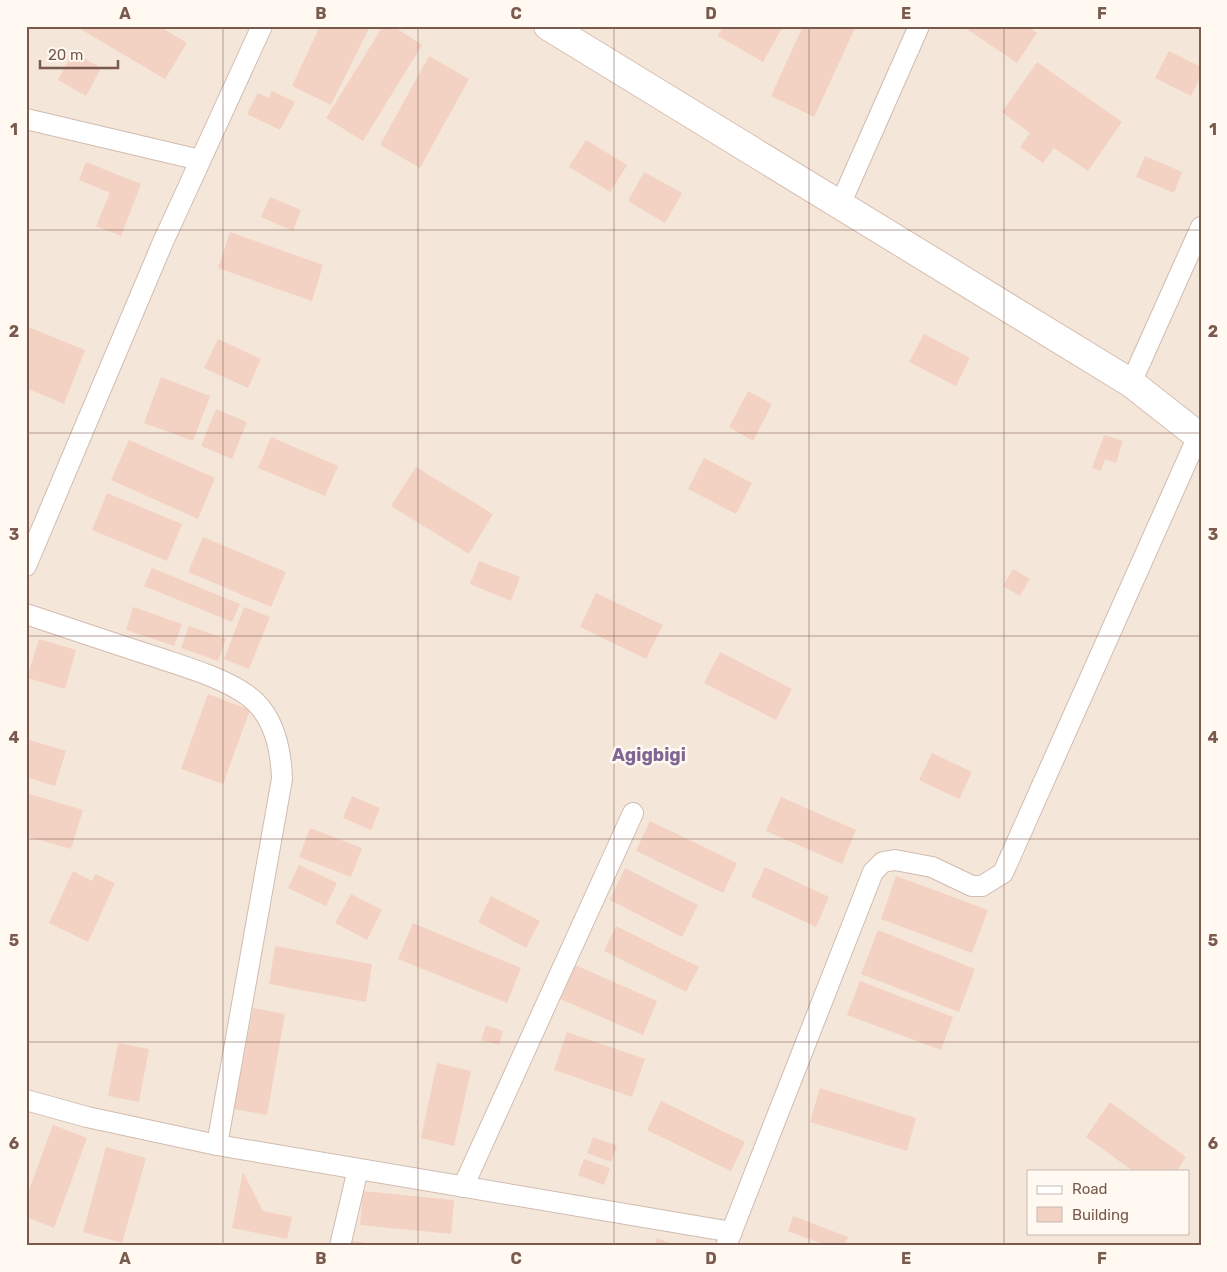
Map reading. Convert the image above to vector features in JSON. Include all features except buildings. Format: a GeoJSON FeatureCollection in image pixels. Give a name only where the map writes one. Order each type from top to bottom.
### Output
{"type":"FeatureCollection","features":[{"type":"Feature","properties":{"kind":"main road"},"geometry":{"type":"LineString","coordinates":[[548,26],[1131,383],[1199,437]]}},
{"type":"Feature","properties":{"kind":"street"},"geometry":{"type":"LineString","coordinates":[[26,566],[163,242],[262,26]]}},
{"type":"Feature","properties":{"kind":"street"},"geometry":{"type":"LineString","coordinates":[[840,205],[919,26]]}},
{"type":"Feature","properties":{"kind":"street"},"geometry":{"type":"LineString","coordinates":[[26,119],[200,160]]}},
{"type":"Feature","properties":{"kind":"street"},"geometry":{"type":"LineString","coordinates":[[1131,383],[1201,227]]}},
{"type":"Feature","properties":{"kind":"street"},"geometry":{"type":"LineString","coordinates":[[26,1100],[87,1117],[217,1145],[463,1187],[729,1239],[873,872],[883,862],[895,860],[932,867],[972,886],[982,886],[1004,872],[1199,437]]}},
{"type":"Feature","properties":{"kind":"street"},"geometry":{"type":"LineString","coordinates":[[26,614],[207,675],[248,695],[265,714],[277,737],[282,755],[282,779],[217,1145]]}},
{"type":"Feature","properties":{"kind":"street"},"geometry":{"type":"LineString","coordinates":[[463,1187],[633,813]]}},
{"type":"Feature","properties":{"kind":"street"},"geometry":{"type":"LineString","coordinates":[[340,1246],[358,1169]]}},
{"type":"Feature","properties":{"kind":"shaded area"},"geometry":{"type":"Polygon","coordinates":[[[26,26],[1201,26],[1201,1246],[26,1246],[26,26]]]}},
{"type":"Feature","properties":{"kind":"district","name":"Agigbigi"},"geometry":{"type":"Point","coordinates":[649,755]}}]}
